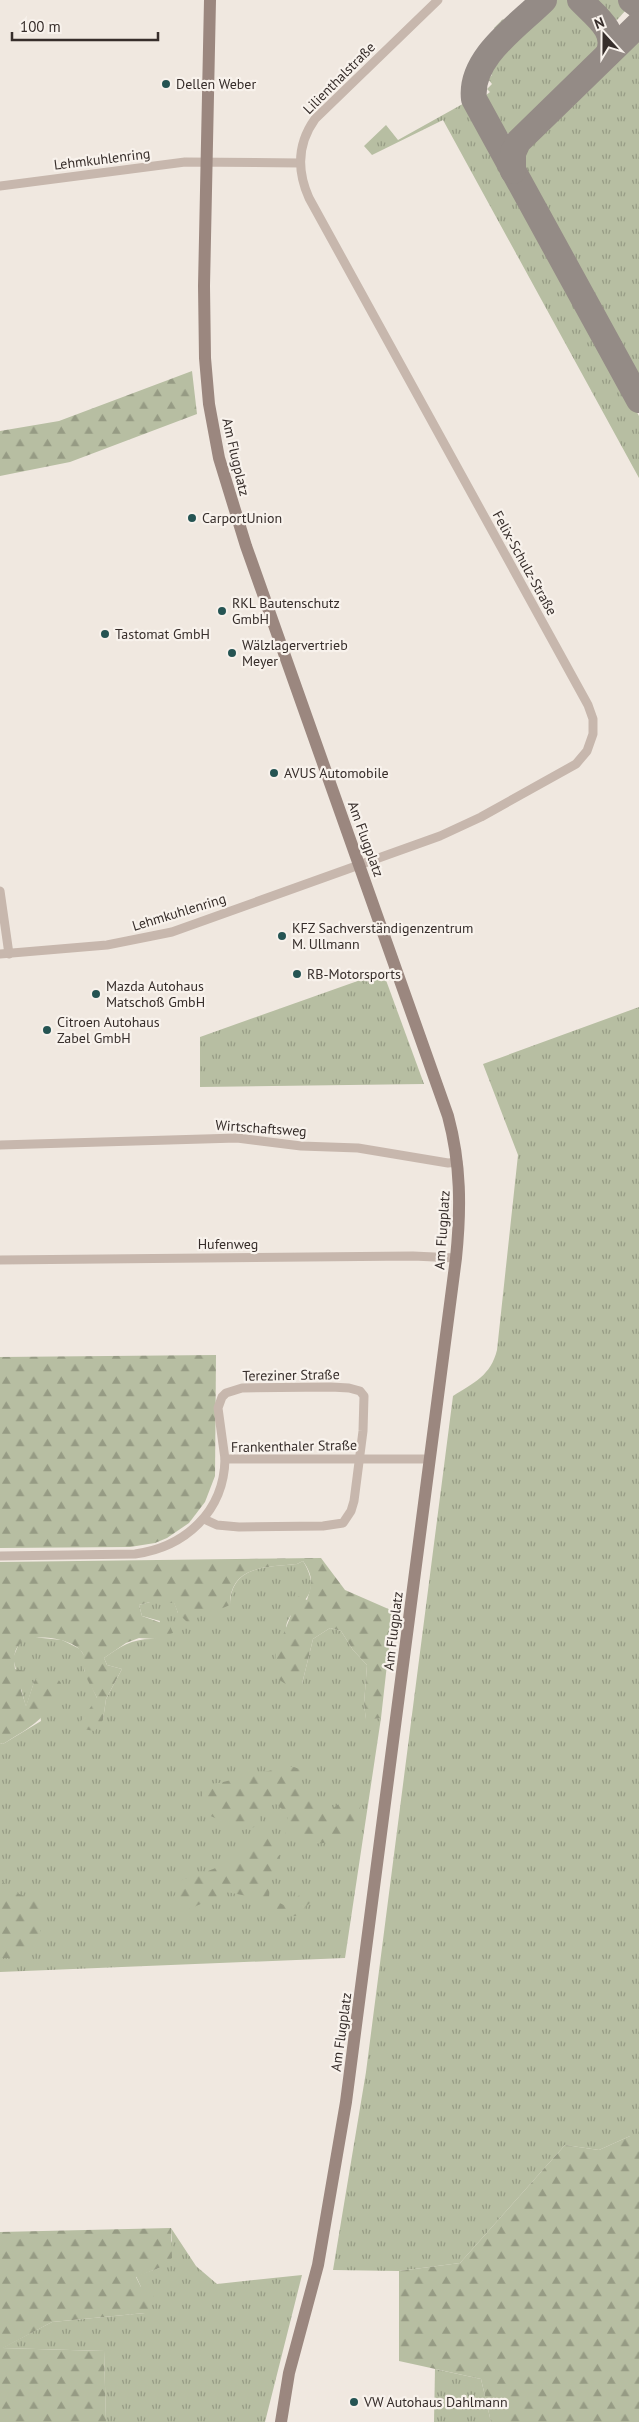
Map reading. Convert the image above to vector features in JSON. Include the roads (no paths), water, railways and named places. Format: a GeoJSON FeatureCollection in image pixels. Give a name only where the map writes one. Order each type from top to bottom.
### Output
{"type":"FeatureCollection","features":[{"type":"Feature","properties":{"kind":"street","name":"Am Flugplatz"},"geometry":{"type":"LineString","coordinates":[[210,0],[204,340],[209,404],[219,458],[246,546],[448,1116],[458,1162],[460,1212],[456,1258],[346,2102],[318,2265],[284,2400],[281,2422]]}},
{"type":"Feature","properties":{"kind":"street","name":"Lilienthalstraße"},"geometry":{"type":"LineString","coordinates":[[300,163],[304,139],[315,119],[438,0]]}},
{"type":"Feature","properties":{"kind":"street"},"geometry":{"type":"LineString","coordinates":[[207,161],[300,163]]}},
{"type":"Feature","properties":{"kind":"street","name":"Lehmkuhlenring"},"geometry":{"type":"LineString","coordinates":[[0,186],[207,161]]}},
{"type":"Feature","properties":{"kind":"street","name":"Felix-Schulz-Straße"},"geometry":{"type":"LineString","coordinates":[[300,163],[303,181],[309,198],[588,705],[594,726],[592,741],[587,752],[566,771],[460,828],[360,865]]}},
{"type":"Feature","properties":{"kind":"street","name":"Lehmkuhlenring"},"geometry":{"type":"LineString","coordinates":[[4,954],[100,946],[147,938],[206,921],[360,865]]}},
{"type":"Feature","properties":{"kind":"street"},"geometry":{"type":"LineString","coordinates":[[0,892],[4,954]]}},
{"type":"Feature","properties":{"kind":"street","name":"Wirtschaftsweg"},"geometry":{"type":"LineString","coordinates":[[0,1145],[236,1138],[301,1146],[358,1148],[448,1164],[458,1162]]}},
{"type":"Feature","properties":{"kind":"street","name":"Hufenweg"},"geometry":{"type":"LineString","coordinates":[[0,1260],[413,1256],[456,1258]]}},
{"type":"Feature","properties":{"kind":"street","name":"Tereziner Straße"},"geometry":{"type":"LineString","coordinates":[[204,1519],[217,1525],[239,1527],[323,1526],[343,1523],[351,1511],[354,1501],[364,1396],[360,1392],[349,1388],[331,1387],[242,1388],[226,1393],[222,1397],[218,1408],[225,1459]]}},
{"type":"Feature","properties":{"kind":"street","name":"Frankenthaler Straße"},"geometry":{"type":"LineString","coordinates":[[0,1556],[135,1554],[170,1545],[187,1535],[204,1519],[220,1490],[225,1459],[430,1459]]}},
{"type":"Feature","properties":{"kind":"street","name":"Am Flugplatz"},"geometry":{"type":"LineString","coordinates":[[275,2422],[284,2400]]}},
{"type":"Feature","properties":{"kind":"place","name":"Dellen Weber"},"geometry":{"type":"Point","coordinates":[166,84]}},
{"type":"Feature","properties":{"kind":"place","name":"CarportUnion"},"geometry":{"type":"Point","coordinates":[192,518]}},
{"type":"Feature","properties":{"kind":"place","name":"RKL Bautenschutz GmbH"},"geometry":{"type":"Point","coordinates":[222,611]}},
{"type":"Feature","properties":{"kind":"place","name":"Tastomat GmbH"},"geometry":{"type":"Point","coordinates":[105,634]}},
{"type":"Feature","properties":{"kind":"place","name":"Wälzlagervertrieb Meyer"},"geometry":{"type":"Point","coordinates":[232,653]}},
{"type":"Feature","properties":{"kind":"place","name":"AVUS Automobile"},"geometry":{"type":"Point","coordinates":[274,773]}},
{"type":"Feature","properties":{"kind":"place","name":"KFZ Sachverständigenzentrum M. Ullmann"},"geometry":{"type":"Point","coordinates":[282,936]}},
{"type":"Feature","properties":{"kind":"place","name":"RB-Motorsports"},"geometry":{"type":"Point","coordinates":[297,974]}},
{"type":"Feature","properties":{"kind":"place","name":"Mazda Autohaus Matschoß GmbH"},"geometry":{"type":"Point","coordinates":[96,994]}},
{"type":"Feature","properties":{"kind":"place","name":"Citroen Autohaus Zabel GmbH"},"geometry":{"type":"Point","coordinates":[47,1030]}},
{"type":"Feature","properties":{"kind":"place","name":"VW Autohaus Dahlmann"},"geometry":{"type":"Point","coordinates":[354,2402]}}]}
